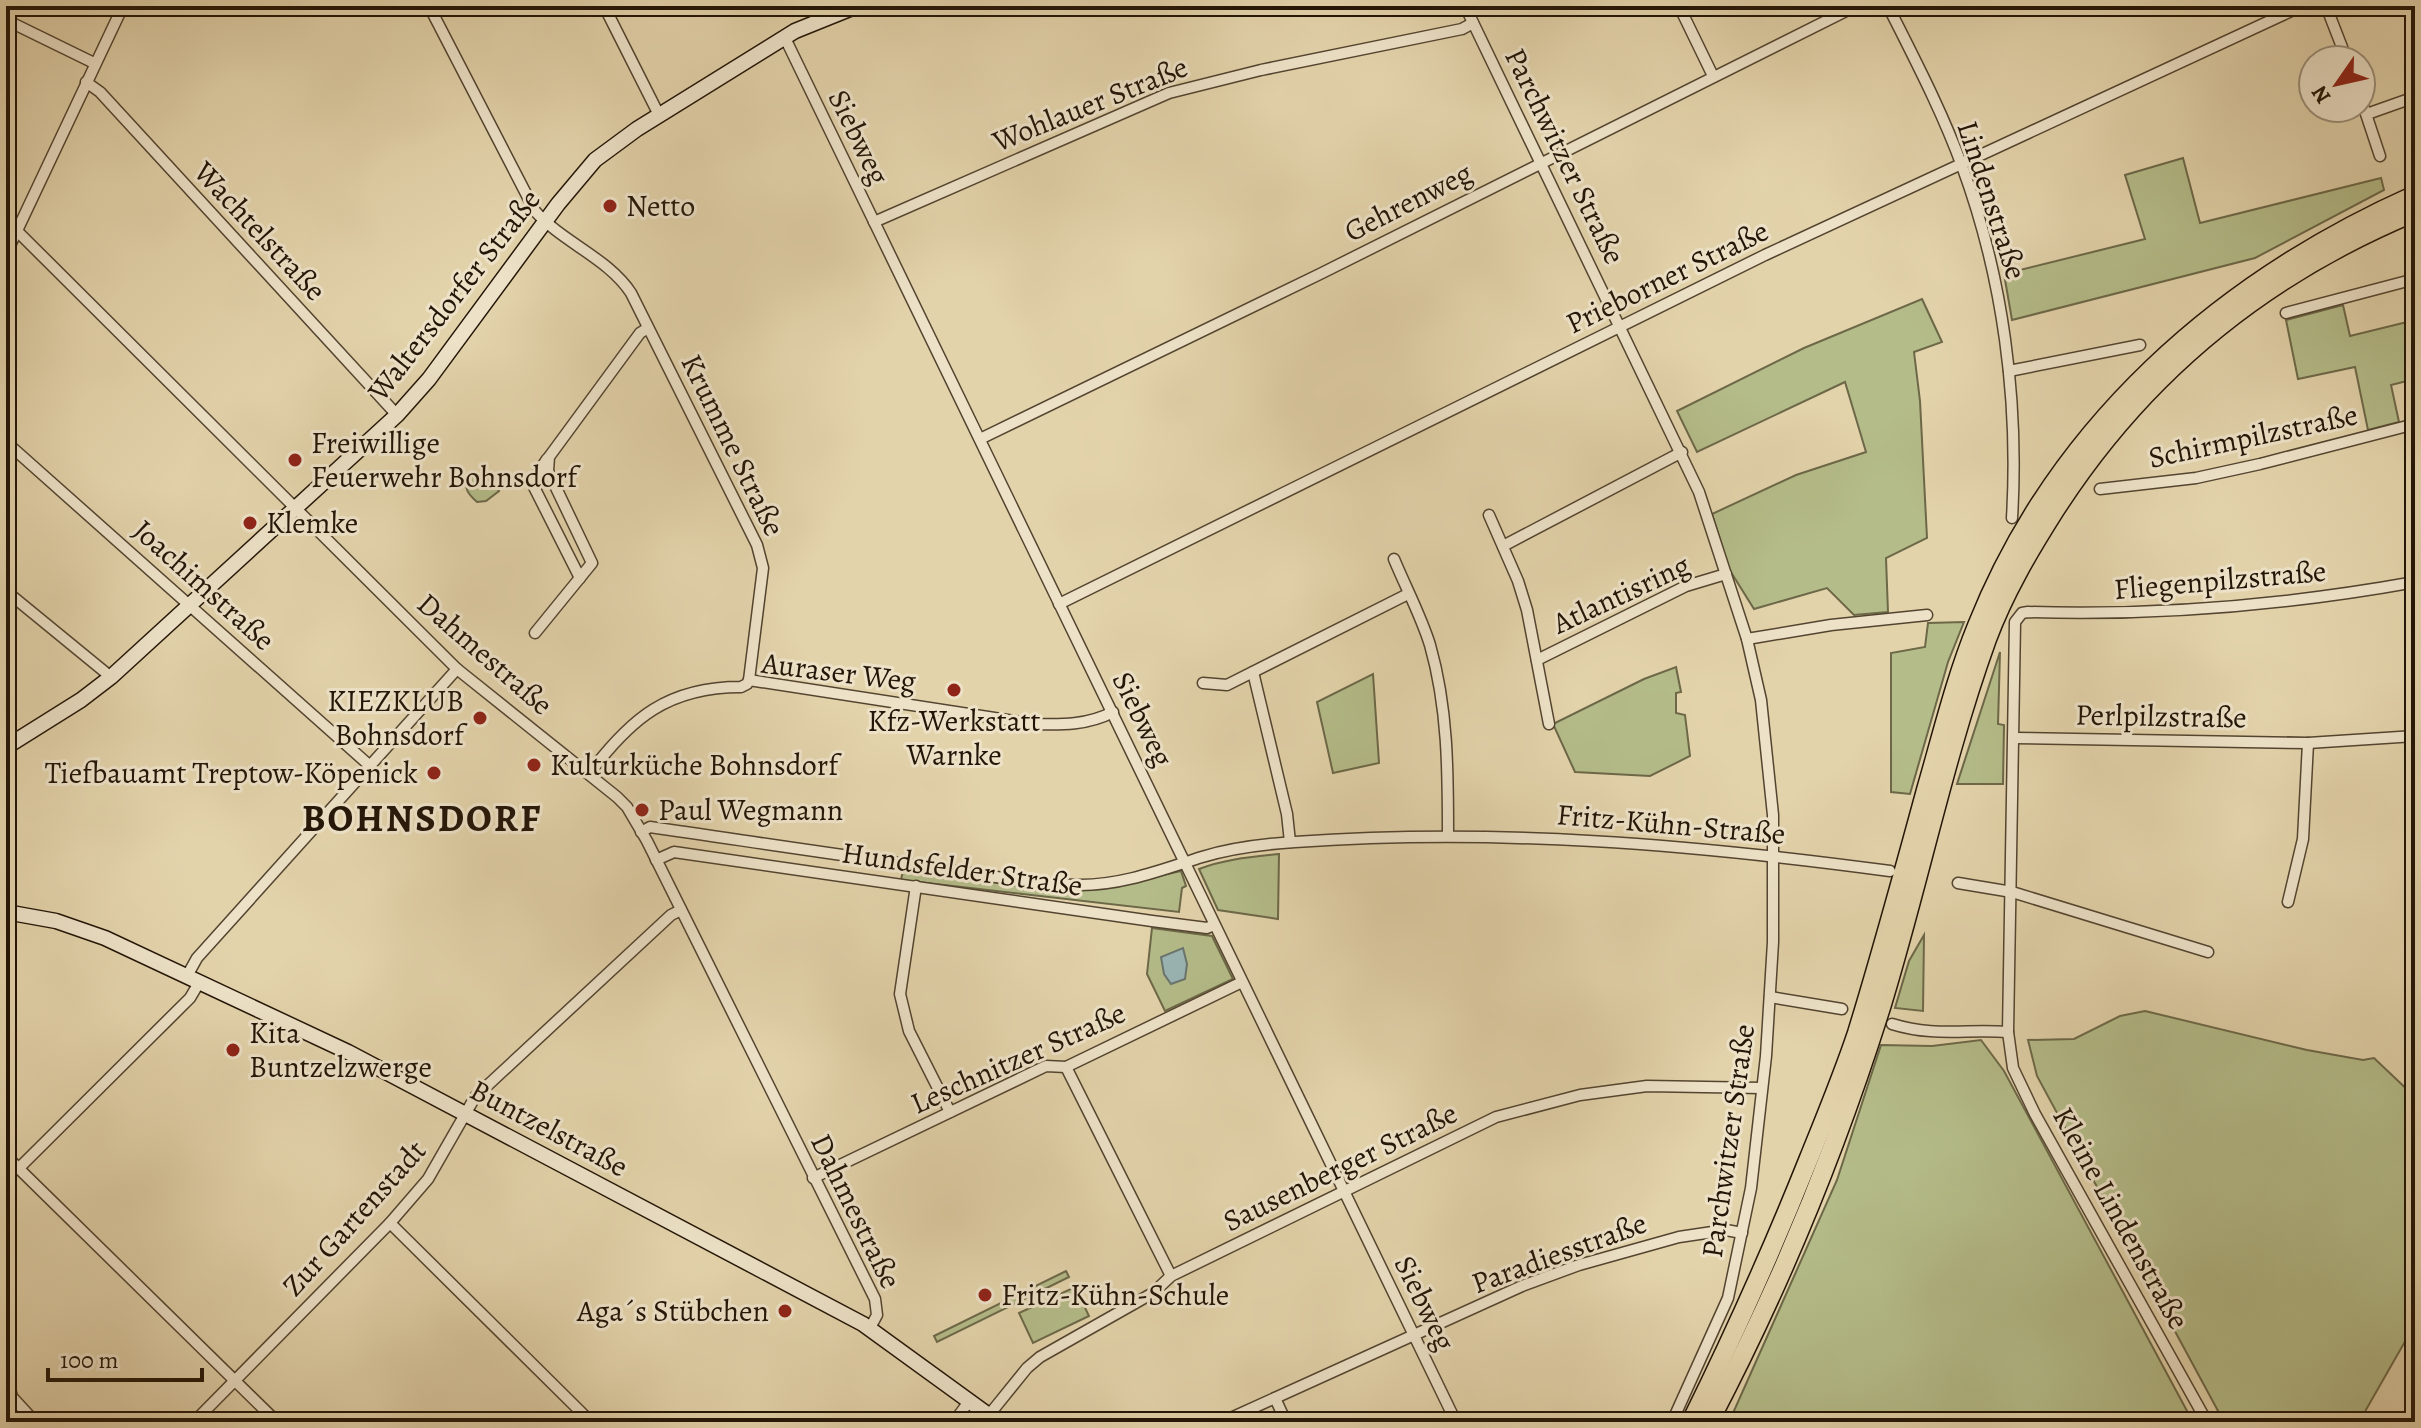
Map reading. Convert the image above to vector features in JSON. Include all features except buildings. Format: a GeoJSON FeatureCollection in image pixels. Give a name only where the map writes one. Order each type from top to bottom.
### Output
{"type":"FeatureCollection","features":[{"type":"Feature","properties":{"kind":"highway"},"geometry":{"type":"LineString","coordinates":[[1691,1422],[1767,1265],[1831,1103],[1856,1035],[1961,669],[2000,573],[2034,515],[2087,437],[2122,395],[2222,307],[2344,228],[2415,195]]}},
{"type":"Feature","properties":{"kind":"highway"},"geometry":{"type":"LineString","coordinates":[[1709,1422],[1766,1307],[1852,1095],[1894,963],[1962,713],[1988,636],[2034,544],[2084,466],[2111,431],[2192,348],[2229,318],[2309,265],[2376,228],[2415,212]]}},
{"type":"Feature","properties":{"kind":"street"},"geometry":{"type":"LineString","coordinates":[[6,254],[123,6]]}},
{"type":"Feature","properties":{"kind":"street","name":"Krumme Straße"},"geometry":{"type":"LineString","coordinates":[[429,6],[535,211],[626,285],[761,555],[763,568],[749,680]]}},
{"type":"Feature","properties":{"kind":"street"},"geometry":{"type":"LineString","coordinates":[[604,6],[659,115]]}},
{"type":"Feature","properties":{"kind":"street","name":"Waltersdorfer Straße"},"geometry":{"type":"LineString","coordinates":[[6,747],[81,700],[111,677],[397,415],[429,379],[580,175],[595,160],[659,115],[785,38],[857,6]]}},
{"type":"Feature","properties":{"kind":"street","name":"Parchwitzer Straße"},"geometry":{"type":"LineString","coordinates":[[1465,6],[1699,492],[1747,639],[1763,714],[1774,855],[1770,997],[1751,1188],[1728,1298],[1672,1422]]}},
{"type":"Feature","properties":{"kind":"street"},"geometry":{"type":"LineString","coordinates":[[1679,6],[1713,76]]}},
{"type":"Feature","properties":{"kind":"street","name":"Gehrenweg"},"geometry":{"type":"LineString","coordinates":[[980,439],[1320,274],[1856,6]]}},
{"type":"Feature","properties":{"kind":"street","name":"Lindenstraße"},"geometry":{"type":"LineString","coordinates":[[1888,6],[1962,164],[1994,276],[2009,371],[2015,446],[2012,518]]}},
{"type":"Feature","properties":{"kind":"street","name":"Prieborner Straße"},"geometry":{"type":"LineString","coordinates":[[1059,604],[1765,255],[2302,6]]}},
{"type":"Feature","properties":{"kind":"street"},"geometry":{"type":"LineString","coordinates":[[2326,6],[2341,44]]}},
{"type":"Feature","properties":{"kind":"street"},"geometry":{"type":"LineString","coordinates":[[6,20],[94,63]]}},
{"type":"Feature","properties":{"kind":"street","name":"Wohlauer Straße"},"geometry":{"type":"LineString","coordinates":[[874,222],[1169,93],[1261,70],[1462,29],[1473,23]]}},
{"type":"Feature","properties":{"kind":"street","name":"Siebweg"},"geometry":{"type":"LineString","coordinates":[[785,38],[1456,1422]]}},
{"type":"Feature","properties":{"kind":"street","name":"Wachtelstraße"},"geometry":{"type":"LineString","coordinates":[[86,82],[100,92],[397,415]]}},
{"type":"Feature","properties":{"kind":"street"},"geometry":{"type":"LineString","coordinates":[[2377,110],[2415,97]]}},
{"type":"Feature","properties":{"kind":"street"},"geometry":{"type":"LineString","coordinates":[[2370,124],[2380,156]]}},
{"type":"Feature","properties":{"kind":"street","name":"Dahmestraße"},"geometry":{"type":"LineString","coordinates":[[6,220],[457,669],[627,807],[875,1299],[877,1315],[870,1328]]}},
{"type":"Feature","properties":{"kind":"street"},"geometry":{"type":"LineString","coordinates":[[2286,313],[2415,279]]}},
{"type":"Feature","properties":{"kind":"street","name":"Krumme Straße"},"geometry":{"type":"LineString","coordinates":[[580,578],[533,480],[640,333],[648,328]]}},
{"type":"Feature","properties":{"kind":"street"},"geometry":{"type":"LineString","coordinates":[[2009,371],[2140,345]]}},
{"type":"Feature","properties":{"kind":"street","name":"Schirmpilzstraße"},"geometry":{"type":"LineString","coordinates":[[2100,489],[2196,478],[2415,424]]}},
{"type":"Feature","properties":{"kind":"street","name":"Joachimstraße"},"geometry":{"type":"LineString","coordinates":[[6,442],[369,765]]}},
{"type":"Feature","properties":{"kind":"street"},"geometry":{"type":"LineString","coordinates":[[1503,546],[1682,452]]}},
{"type":"Feature","properties":{"kind":"street"},"geometry":{"type":"LineString","coordinates":[[535,633],[592,563],[548,471],[549,457]]}},
{"type":"Feature","properties":{"kind":"street","name":"Atlantisring"},"geometry":{"type":"LineString","coordinates":[[1489,515],[1522,595],[1549,724]]}},
{"type":"Feature","properties":{"kind":"street"},"geometry":{"type":"LineString","coordinates":[[1394,559],[1429,645],[1446,724],[1448,836]]}},
{"type":"Feature","properties":{"kind":"street","name":"Atlantisring"},"geometry":{"type":"LineString","coordinates":[[1537,660],[1686,586],[1726,574]]}},
{"type":"Feature","properties":{"kind":"street","name":"Fliegenpilzstraße"},"geometry":{"type":"LineString","coordinates":[[2028,612],[2111,614],[2239,607],[2415,582]]}},
{"type":"Feature","properties":{"kind":"street"},"geometry":{"type":"LineString","coordinates":[[6,591],[111,677]]}},
{"type":"Feature","properties":{"kind":"street"},"geometry":{"type":"LineString","coordinates":[[1203,683],[1227,685],[1408,594]]}},
{"type":"Feature","properties":{"kind":"street","name":"Kleine Lindenstraße"},"geometry":{"type":"LineString","coordinates":[[2028,612],[2018,617],[2014,630],[2008,1032],[2013,1068],[2035,1114],[2207,1422]]}},
{"type":"Feature","properties":{"kind":"street"},"geometry":{"type":"LineString","coordinates":[[1747,639],[1831,625],[1927,615]]}},
{"type":"Feature","properties":{"kind":"street"},"geometry":{"type":"LineString","coordinates":[[19,1168],[190,998],[197,958],[457,669]]}},
{"type":"Feature","properties":{"kind":"street"},"geometry":{"type":"LineString","coordinates":[[1253,672],[1287,814],[1290,842]]}},
{"type":"Feature","properties":{"kind":"street","name":"Auraser Weg"},"geometry":{"type":"LineString","coordinates":[[589,774],[619,736],[656,707],[692,692],[741,687],[749,680],[1034,724],[1073,724],[1113,712]]}},
{"type":"Feature","properties":{"kind":"street","name":"Perlpilzstraße"},"geometry":{"type":"LineString","coordinates":[[2014,738],[2308,743],[2415,736]]}},
{"type":"Feature","properties":{"kind":"street"},"geometry":{"type":"LineString","coordinates":[[2288,902],[2303,839],[2308,743]]}},
{"type":"Feature","properties":{"kind":"street","name":"Hundsfelder Straße"},"geometry":{"type":"LineString","coordinates":[[641,832],[650,827],[1055,884],[1116,883],[1185,863]]}},
{"type":"Feature","properties":{"kind":"street","name":"Fritz-Kühn-Straße"},"geometry":{"type":"LineString","coordinates":[[1185,863],[1225,851],[1290,842],[1448,836],[1622,841],[1774,855],[1890,871]]}},
{"type":"Feature","properties":{"kind":"street","name":"Hundsfelder Straße"},"geometry":{"type":"LineString","coordinates":[[656,860],[674,852],[1207,928],[1214,925]]}},
{"type":"Feature","properties":{"kind":"street"},"geometry":{"type":"LineString","coordinates":[[1958,883],[2012,892],[2208,952]]}},
{"type":"Feature","properties":{"kind":"street"},"geometry":{"type":"LineString","coordinates":[[916,886],[900,994],[909,1031],[950,1112]]}},
{"type":"Feature","properties":{"kind":"street","name":"Zur Gartenstadt"},"geometry":{"type":"LineString","coordinates":[[194,1422],[390,1223],[428,1179],[475,1097],[671,915],[681,910]]}},
{"type":"Feature","properties":{"kind":"street","name":"Buntzelstraße"},"geometry":{"type":"LineString","coordinates":[[6,912],[56,921],[105,938],[348,1052],[870,1328],[994,1419]]}},
{"type":"Feature","properties":{"kind":"street","name":"Leschnitzer Straße"},"geometry":{"type":"LineString","coordinates":[[813,1178],[1046,1066],[1066,1067],[1242,982]]}},
{"type":"Feature","properties":{"kind":"street","name":"Parchwitzer Straße"},"geometry":{"type":"LineString","coordinates":[[1770,997],[1842,1009]]}},
{"type":"Feature","properties":{"kind":"street"},"geometry":{"type":"LineString","coordinates":[[1892,1024],[1936,1033],[1972,1030],[2008,1032]]}},
{"type":"Feature","properties":{"kind":"street"},"geometry":{"type":"LineString","coordinates":[[1066,1067],[1171,1276]]}},
{"type":"Feature","properties":{"kind":"street","name":"Sausenberger Straße"},"geometry":{"type":"LineString","coordinates":[[994,1419],[1027,1368],[1040,1357],[1153,1293],[1171,1276],[1496,1117],[1580,1095],[1647,1086],[1762,1088]]}},
{"type":"Feature","properties":{"kind":"street"},"geometry":{"type":"LineString","coordinates":[[6,1156],[277,1422]]}},
{"type":"Feature","properties":{"kind":"street"},"geometry":{"type":"LineString","coordinates":[[390,1223],[591,1422]]}},
{"type":"Feature","properties":{"kind":"street","name":"Paradiesstraße"},"geometry":{"type":"LineString","coordinates":[[1222,1422],[1522,1286],[1602,1258],[1679,1237],[1726,1230],[1742,1233]]}},
{"type":"Feature","properties":{"kind":"street"},"geometry":{"type":"LineString","coordinates":[[6,1372],[9,1396],[35,1422]]}},
{"type":"Feature","properties":{"kind":"street"},"geometry":{"type":"LineString","coordinates":[[1275,1398],[1286,1422]]}},
{"type":"Feature","properties":{"kind":"street"},"geometry":{"type":"LineString","coordinates":[[954,1422],[970,1400]]}},
{"type":"Feature","properties":{"kind":"green space"},"geometry":{"type":"Polygon","coordinates":[[[2183,158],[2200,223],[2381,178],[2384,190],[2255,258],[2012,320],[2004,274],[2145,239],[2125,175],[2183,158]]]}},
{"type":"Feature","properties":{"kind":"green space"},"geometry":{"type":"Polygon","coordinates":[[[1922,299],[1942,342],[1914,352],[1920,401],[1927,538],[1886,558],[1888,612],[1854,615],[1827,588],[1754,609],[1729,569],[1712,514],[1796,475],[1866,452],[1845,382],[1697,452],[1677,411],[1804,348],[1922,299]]]}},
{"type":"Feature","properties":{"kind":"green space"},"geometry":{"type":"Polygon","coordinates":[[[2343,305],[2350,336],[2415,320],[2415,379],[2391,385],[2399,422],[2368,430],[2355,367],[2298,379],[2286,320],[2343,305]]]}},
{"type":"Feature","properties":{"kind":"green space"},"geometry":{"type":"Polygon","coordinates":[[[481,476],[491,481],[499,491],[486,501],[477,502],[466,484],[469,477],[481,476]]]}},
{"type":"Feature","properties":{"kind":"green space"},"geometry":{"type":"Polygon","coordinates":[[[1964,622],[1948,662],[1910,794],[1891,792],[1891,653],[1925,647],[1928,623],[1964,622]]]}},
{"type":"Feature","properties":{"kind":"green space"},"geometry":{"type":"Polygon","coordinates":[[[2000,652],[1998,724],[2004,725],[2003,784],[1957,784],[2000,652]]]}},
{"type":"Feature","properties":{"kind":"green space"},"geometry":{"type":"Polygon","coordinates":[[[1676,667],[1681,692],[1676,693],[1676,713],[1685,715],[1690,756],[1650,776],[1575,772],[1553,724],[1644,679],[1676,667]]]}},
{"type":"Feature","properties":{"kind":"green space"},"geometry":{"type":"Polygon","coordinates":[[[1373,674],[1379,763],[1333,773],[1317,702],[1373,674]]]}},
{"type":"Feature","properties":{"kind":"green space"},"geometry":{"type":"Polygon","coordinates":[[[1279,854],[1278,919],[1218,910],[1199,869],[1248,857],[1279,854]]]}},
{"type":"Feature","properties":{"kind":"green space"},"geometry":{"type":"Polygon","coordinates":[[[904,866],[1061,891],[1114,886],[1181,871],[1186,886],[1182,888],[1179,912],[901,880],[904,866]]]}},
{"type":"Feature","properties":{"kind":"green space"},"geometry":{"type":"Polygon","coordinates":[[[1152,928],[1212,936],[1233,979],[1165,1011],[1147,974],[1152,928]]]}},
{"type":"Feature","properties":{"kind":"green space"},"geometry":{"type":"Polygon","coordinates":[[[1924,935],[1923,1011],[1895,1008],[1909,961],[1924,935]]]}},
{"type":"Feature","properties":{"kind":"green space"},"geometry":{"type":"Polygon","coordinates":[[[2145,1011],[2307,1050],[2363,1060],[2374,1058],[2415,1097],[2415,1324],[2359,1422],[2224,1422],[2037,1076],[2028,1040],[2074,1039],[2120,1016],[2145,1011]]]}},
{"type":"Feature","properties":{"kind":"green space"},"geometry":{"type":"Polygon","coordinates":[[[1981,1040],[2004,1071],[2193,1422],[1729,1422],[1837,1180],[1881,1045],[1932,1046],[1981,1040]]]}},
{"type":"Feature","properties":{"kind":"green space"},"geometry":{"type":"Polygon","coordinates":[[[1066,1271],[1069,1277],[937,1342],[934,1336],[1066,1271]]]}},
{"type":"Feature","properties":{"kind":"green space"},"geometry":{"type":"Polygon","coordinates":[[[1075,1287],[1089,1316],[1033,1343],[1019,1313],[1075,1287]]]}},
{"type":"Feature","properties":{"kind":"water"},"geometry":{"type":"Polygon","coordinates":[[[1183,948],[1187,964],[1185,979],[1171,984],[1164,974],[1161,957],[1183,948]]]}},
{"type":"Feature","properties":{"kind":"place","name":"Netto"},"geometry":{"type":"Point","coordinates":[610,206]}},
{"type":"Feature","properties":{"kind":"place","name":"Freiwillige Feuerwehr Bohnsdorf"},"geometry":{"type":"Point","coordinates":[295,460]}},
{"type":"Feature","properties":{"kind":"place","name":"Klemke"},"geometry":{"type":"Point","coordinates":[250,523]}},
{"type":"Feature","properties":{"kind":"place","name":"Kfz-Werkstatt Warnke"},"geometry":{"type":"Point","coordinates":[954,690]}},
{"type":"Feature","properties":{"kind":"place","name":"KIEZKLUB Bohnsdorf"},"geometry":{"type":"Point","coordinates":[480,718]}},
{"type":"Feature","properties":{"kind":"place","name":"Kulturküche Bohnsdorf"},"geometry":{"type":"Point","coordinates":[534,765]}},
{"type":"Feature","properties":{"kind":"place","name":"Tiefbauamt Treptow-Köpenick"},"geometry":{"type":"Point","coordinates":[434,773]}},
{"type":"Feature","properties":{"kind":"place","name":"Paul Wegmann"},"geometry":{"type":"Point","coordinates":[642,810]}},
{"type":"Feature","properties":{"kind":"place","name":"Kita Buntzelzwerge"},"geometry":{"type":"Point","coordinates":[233,1050]}},
{"type":"Feature","properties":{"kind":"place","name":"Fritz-Kühn-Schule"},"geometry":{"type":"Point","coordinates":[985,1295]}},
{"type":"Feature","properties":{"kind":"place","name":"Aga´s Stübchen"},"geometry":{"type":"Point","coordinates":[785,1311]}},
{"type":"Feature","properties":{"kind":"district","name":"BOHNSDORF"},"geometry":{"type":"Point","coordinates":[422,818]}}]}
